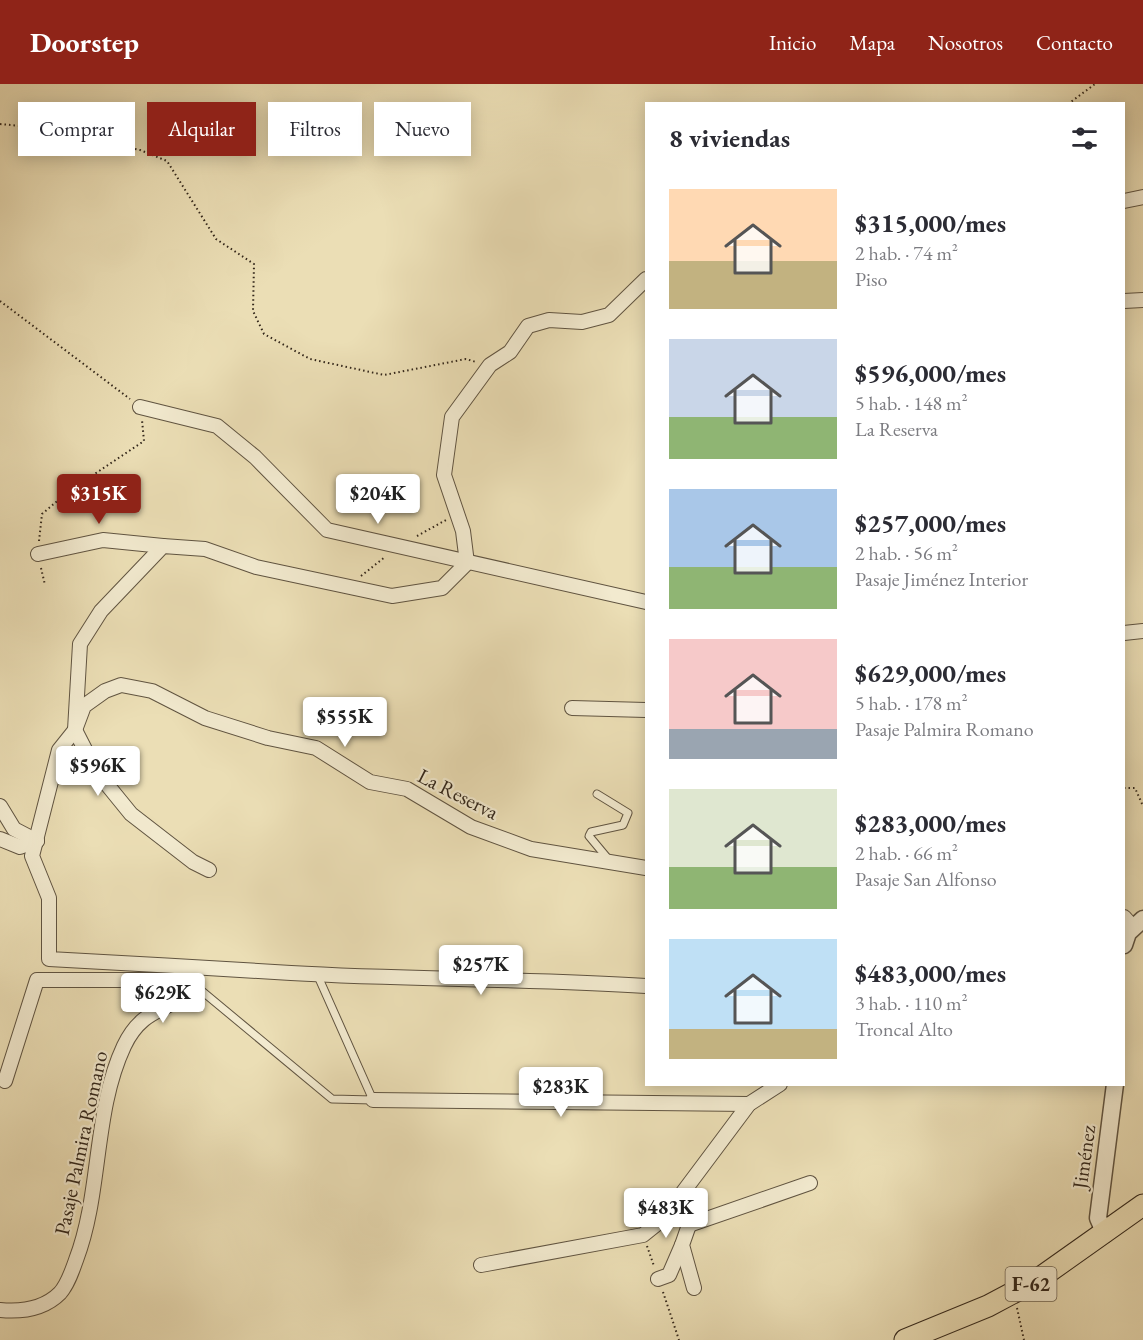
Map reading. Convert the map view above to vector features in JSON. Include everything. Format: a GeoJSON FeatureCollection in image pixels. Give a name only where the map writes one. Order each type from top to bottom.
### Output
{"type":"FeatureCollection","features":[{"type":"Feature","properties":{"kind":"main road","name":"F-62"},"geometry":{"type":"LineString","coordinates":[[906,1340],[1013,1294],[1060,1266],[1143,1205]]}},
{"type":"Feature","properties":{"kind":"street"},"geometry":{"type":"LineString","coordinates":[[1125,201],[1143,197]]}},
{"type":"Feature","properties":{"kind":"street"},"geometry":{"type":"LineString","coordinates":[[467,563],[463,531],[444,475],[452,417],[490,365],[510,352],[528,326],[549,320],[582,322],[609,315],[645,280]]}},
{"type":"Feature","properties":{"kind":"street"},"geometry":{"type":"LineString","coordinates":[[1125,301],[1143,300]]}},
{"type":"Feature","properties":{"kind":"street"},"geometry":{"type":"LineString","coordinates":[[140,407],[217,426],[255,457],[327,530],[645,602]]}},
{"type":"Feature","properties":{"kind":"street"},"geometry":{"type":"LineString","coordinates":[[38,554],[103,540],[205,549],[256,567],[392,596],[442,588],[467,563]]}},
{"type":"Feature","properties":{"kind":"street"},"geometry":{"type":"LineString","coordinates":[[163,546],[100,611],[80,644],[75,730],[96,771],[131,814],[193,862],[209,870]]}},
{"type":"Feature","properties":{"kind":"street"},"geometry":{"type":"LineString","coordinates":[[1125,633],[1143,631]]}},
{"type":"Feature","properties":{"kind":"street","name":"La Reserva"},"geometry":{"type":"LineString","coordinates":[[316,974],[49,959],[49,898],[32,856],[59,750],[75,730],[84,706],[105,691],[121,684],[152,691],[205,718],[268,738],[316,748],[370,782],[407,789],[481,831],[531,849],[645,868]]}},
{"type":"Feature","properties":{"kind":"street"},"geometry":{"type":"LineString","coordinates":[[572,708],[645,710]]}},
{"type":"Feature","properties":{"kind":"street"},"geometry":{"type":"LineString","coordinates":[[0,806],[14,829],[37,842]]}},
{"type":"Feature","properties":{"kind":"street"},"geometry":{"type":"LineString","coordinates":[[0,839],[20,847],[37,842]]}},
{"type":"Feature","properties":{"kind":"street"},"geometry":{"type":"LineString","coordinates":[[1125,942],[1133,921]]}},
{"type":"Feature","properties":{"kind":"street"},"geometry":{"type":"LineString","coordinates":[[316,974],[471,980],[550,980],[645,986]]}},
{"type":"Feature","properties":{"kind":"street"},"geometry":{"type":"LineString","coordinates":[[5,1081],[37,980],[167,980],[197,987]]}},
{"type":"Feature","properties":{"kind":"street","name":"Pasaje Palmira Romano"},"geometry":{"type":"LineString","coordinates":[[0,1310],[26,1310],[49,1301],[60,1292],[70,1275],[83,1238],[112,1083],[124,1046],[136,1026],[150,1013],[178,1001],[197,987]]}},
{"type":"Feature","properties":{"kind":"street"},"geometry":{"type":"LineString","coordinates":[[481,1265],[643,1234],[656,1227],[748,1104],[777,1086]]}},
{"type":"Feature","properties":{"kind":"street","name":"Jiménez"},"geometry":{"type":"LineString","coordinates":[[1105,1234],[1098,1218],[1115,1086]]}},
{"type":"Feature","properties":{"kind":"street"},"geometry":{"type":"LineString","coordinates":[[373,1100],[748,1104]]}},
{"type":"Feature","properties":{"kind":"street"},"geometry":{"type":"LineString","coordinates":[[689,1225],[810,1183]]}},
{"type":"Feature","properties":{"kind":"street"},"geometry":{"type":"LineString","coordinates":[[658,1279],[669,1275],[689,1225],[677,1200]]}},
{"type":"Feature","properties":{"kind":"street"},"geometry":{"type":"LineString","coordinates":[[682,1245],[694,1288]]}},
{"type":"Feature","properties":{"kind":"lane"},"geometry":{"type":"LineString","coordinates":[[597,794],[628,813],[623,825],[591,831],[589,836],[610,862]]}},
{"type":"Feature","properties":{"kind":"lane"},"geometry":{"type":"LineString","coordinates":[[197,987],[332,1100],[373,1100],[316,974]]}},
{"type":"Feature","properties":{"kind":"path"},"geometry":{"type":"LineString","coordinates":[[1071,102],[1095,84]]}},
{"type":"Feature","properties":{"kind":"path"},"geometry":{"type":"LineString","coordinates":[[0,124],[32,127],[53,143],[68,135],[140,150],[167,161],[216,239],[254,264],[253,311],[264,334],[310,358],[384,375],[466,359],[490,365]]}},
{"type":"Feature","properties":{"kind":"path"},"geometry":{"type":"LineString","coordinates":[[0,301],[140,407],[144,441],[69,491],[42,514],[38,554],[45,585]]}},
{"type":"Feature","properties":{"kind":"path"},"geometry":{"type":"LineString","coordinates":[[1125,788],[1135,788],[1143,806]]}},
{"type":"Feature","properties":{"kind":"path"},"geometry":{"type":"LineString","coordinates":[[1013,1294],[1024,1340]]}}]}
